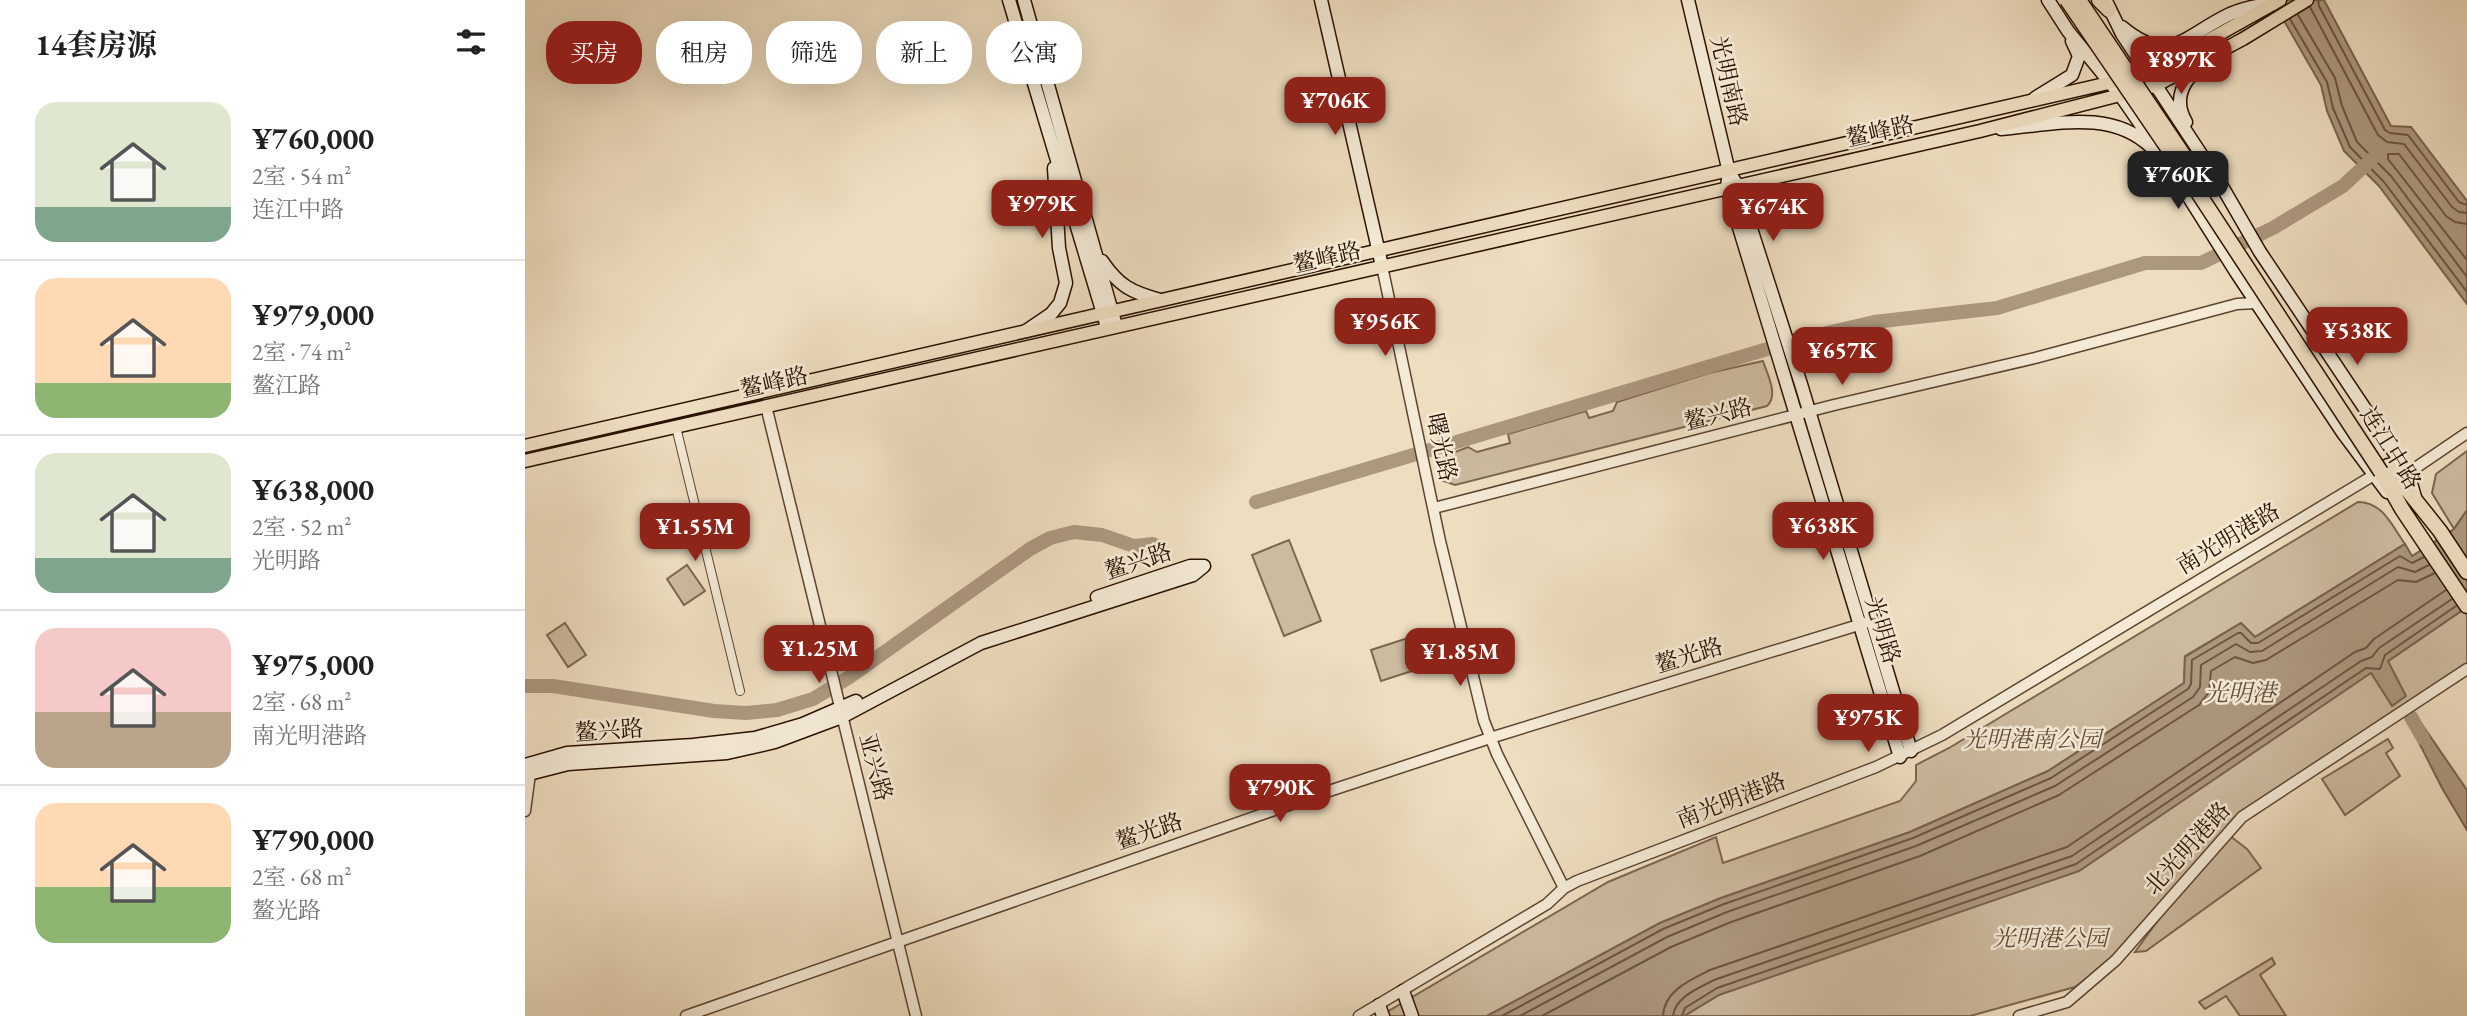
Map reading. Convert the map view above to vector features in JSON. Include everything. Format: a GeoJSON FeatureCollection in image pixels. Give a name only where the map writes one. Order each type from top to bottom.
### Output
{"type":"FeatureCollection","features":[{"type":"Feature","properties":{"kind":"highway","name":"连江中路"},"geometry":{"type":"LineString","coordinates":[[2067,0],[2197,191],[2381,471],[2416,501],[2467,572]]}},
{"type":"Feature","properties":{"kind":"highway","name":"连江中路"},"geometry":{"type":"LineString","coordinates":[[2080,0],[2150,103],[2381,471],[2402,509],[2466,604]]}},
{"type":"Feature","properties":{"kind":"highway"},"geometry":{"type":"LineString","coordinates":[[2088,0],[2103,36]]}},
{"type":"Feature","properties":{"kind":"main road"},"geometry":{"type":"LineString","coordinates":[[1009,0],[1053,147],[1112,326]]}},
{"type":"Feature","properties":{"kind":"main road"},"geometry":{"type":"LineString","coordinates":[[1024,0],[1096,252],[1107,312]]}},
{"type":"Feature","properties":{"kind":"main road","name":"曙光路"},"geometry":{"type":"LineString","coordinates":[[1321,0],[1382,266]]}},
{"type":"Feature","properties":{"kind":"main road","name":"光明南路"},"geometry":{"type":"LineString","coordinates":[[1688,0],[1729,172]]}},
{"type":"Feature","properties":{"kind":"main road"},"geometry":{"type":"LineString","coordinates":[[2047,0],[2068,31],[2121,96],[2168,164],[2256,303],[2381,471]]}},
{"type":"Feature","properties":{"kind":"main road","name":"鳌峰路"},"geometry":{"type":"LineString","coordinates":[[525,461],[1980,131],[2138,92],[2155,86],[2243,39],[2307,0]]}},
{"type":"Feature","properties":{"kind":"main road"},"geometry":{"type":"LineString","coordinates":[[2110,13],[2144,43],[2170,46],[2237,11],[2277,2]]}},
{"type":"Feature","properties":{"kind":"main road","name":"鳌峰路"},"geometry":{"type":"LineString","coordinates":[[525,446],[2148,74],[2277,2]]}},
{"type":"Feature","properties":{"kind":"main road"},"geometry":{"type":"LineString","coordinates":[[2087,53],[2108,53],[2117,45],[2110,13]]}},
{"type":"Feature","properties":{"kind":"main road"},"geometry":{"type":"LineString","coordinates":[[2110,13],[2220,183],[2260,252],[2408,472],[2416,501]]}},
{"type":"Feature","properties":{"kind":"main road"},"geometry":{"type":"LineString","coordinates":[[2029,101],[2072,75],[2079,57],[2068,31]]}},
{"type":"Feature","properties":{"kind":"main road"},"geometry":{"type":"LineString","coordinates":[[2220,183],[2209,158],[2179,108],[2179,100],[2187,80],[2196,70],[2243,39]]}},
{"type":"Feature","properties":{"kind":"main road"},"geometry":{"type":"LineString","coordinates":[[1980,131],[2096,121],[2132,132],[2168,164]]}},
{"type":"Feature","properties":{"kind":"main road"},"geometry":{"type":"LineString","coordinates":[[1025,331],[1051,314],[1060,303],[1066,283],[1059,248],[1053,147]]}},
{"type":"Feature","properties":{"kind":"main road","name":"光明路"},"geometry":{"type":"LineString","coordinates":[[1729,172],[1905,754]]}},
{"type":"Feature","properties":{"kind":"main road"},"geometry":{"type":"LineString","coordinates":[[1096,252],[1121,285],[1160,300]]}},
{"type":"Feature","properties":{"kind":"main road","name":"鳌兴路"},"geometry":{"type":"LineString","coordinates":[[528,769],[567,753],[692,746],[755,738],[803,724],[840,708],[863,698],[945,651],[976,637],[1190,566],[1203,566],[1193,575],[981,643],[840,708]]}},
{"type":"Feature","properties":{"kind":"main road"},"geometry":{"type":"LineString","coordinates":[[1403,991],[1412,1016]]}},
{"type":"Feature","properties":{"kind":"street","name":"曙光路"},"geometry":{"type":"LineString","coordinates":[[1382,266],[1419,444],[1490,738],[1564,888]]}},
{"type":"Feature","properties":{"kind":"street","name":"鳌兴路"},"geometry":{"type":"LineString","coordinates":[[1434,508],[2035,358],[2237,304],[2256,303]]}},
{"type":"Feature","properties":{"kind":"street","name":"亚兴路"},"geometry":{"type":"LineString","coordinates":[[766,406],[916,1016]]}},
{"type":"Feature","properties":{"kind":"street"},"geometry":{"type":"LineString","coordinates":[[676,428],[740,691]]}},
{"type":"Feature","properties":{"kind":"street"},"geometry":{"type":"LineString","coordinates":[[2408,472],[2467,433]]}},
{"type":"Feature","properties":{"kind":"street","name":"南光明港路"},"geometry":{"type":"LineString","coordinates":[[1359,1016],[1381,1010],[1403,991],[1547,904],[1564,888],[1577,881],[1905,754],[1976,716],[2381,471]]}},
{"type":"Feature","properties":{"kind":"street","name":"鳌光路"},"geometry":{"type":"LineString","coordinates":[[686,1016],[1311,797],[1490,738],[1865,623]]}},
{"type":"Feature","properties":{"kind":"street","name":"北光明港路"},"geometry":{"type":"LineString","coordinates":[[2019,1016],[2067,1002],[2116,960],[2242,817],[2467,669]]}},
{"type":"Feature","properties":{"kind":"street"},"geometry":{"type":"LineString","coordinates":[[525,811],[528,769]]}},
{"type":"Feature","properties":{"kind":"green space"},"geometry":{"type":"Polygon","coordinates":[[[1763,361],[1772,390],[1767,406],[1455,485],[1441,480],[1437,459],[1468,447],[1477,452],[1510,443],[1508,434],[1586,411],[1589,418],[1613,411],[1617,402],[1709,373],[1763,361]]]}},
{"type":"Feature","properties":{"kind":"green space"},"geometry":{"type":"Polygon","coordinates":[[[2467,451],[2467,510],[2454,529],[2432,493],[2436,474],[2467,451]]]}},
{"type":"Feature","properties":{"kind":"green space","name":"光明港南公园"},"geometry":{"type":"Polygon","coordinates":[[[2358,502],[2367,503],[2380,511],[2405,544],[2255,637],[2241,623],[2185,656],[2184,683],[2048,771],[1910,832],[1721,898],[1660,923],[1487,1016],[1380,1016],[1608,882],[1716,837],[1723,863],[1900,801],[1916,781],[1916,765],[1949,748],[2358,502]]]}},
{"type":"Feature","properties":{"kind":"green space"},"geometry":{"type":"Polygon","coordinates":[[[1289,540],[1321,621],[1284,636],[1252,555],[1289,540]]]}},
{"type":"Feature","properties":{"kind":"green space"},"geometry":{"type":"Polygon","coordinates":[[[687,565],[705,591],[684,605],[667,579],[687,565]]]}},
{"type":"Feature","properties":{"kind":"green space","name":"光明港公园"},"geometry":{"type":"Polygon","coordinates":[[[2467,607],[2467,663],[2237,816],[2109,962],[2075,987],[1970,1016],[1684,1016],[1719,995],[2371,673],[2467,607]]]}},
{"type":"Feature","properties":{"kind":"green space"},"geometry":{"type":"Polygon","coordinates":[[[565,623],[586,655],[568,667],[547,635],[565,623]]]}},
{"type":"Feature","properties":{"kind":"green space"},"geometry":{"type":"Polygon","coordinates":[[[1408,638],[1418,669],[1381,681],[1371,650],[1408,638]]]}},
{"type":"Feature","properties":{"kind":"green space"},"geometry":{"type":"Polygon","coordinates":[[[2388,739],[2393,748],[2386,753],[2400,776],[2345,815],[2322,779],[2388,739]]]}},
{"type":"Feature","properties":{"kind":"green space"},"geometry":{"type":"Polygon","coordinates":[[[2230,836],[2247,849],[2261,868],[2146,951],[2135,952],[2167,908],[2230,836]]]}},
{"type":"Feature","properties":{"kind":"green space"},"geometry":{"type":"Polygon","coordinates":[[[2272,958],[2275,964],[2260,975],[2286,1016],[2240,1016],[2226,996],[2205,1009],[2199,1002],[2272,958]]]}},
{"type":"Feature","properties":{"kind":"water"},"geometry":{"type":"Polygon","coordinates":[[[2272,0],[2324,0],[2391,126],[2411,127],[2467,201],[2467,304],[2379,186],[2344,151],[2327,111],[2321,85],[2272,0]]]}},
{"type":"Feature","properties":{"kind":"water","name":"光明港"},"geometry":{"type":"Polygon","coordinates":[[[2467,510],[2467,607],[2388,661],[2406,696],[2392,706],[2371,673],[2079,871],[1719,995],[1684,1016],[1487,1016],[1660,923],[1721,898],[1910,832],[2048,771],[2184,683],[2185,657],[2241,623],[2255,637],[2405,544],[2412,556],[2454,529],[2467,510]]]}},
{"type":"Feature","properties":{"kind":"water"},"geometry":{"type":"Polygon","coordinates":[[[2414,722],[2421,723],[2467,790],[2467,830],[2412,729],[2414,722]]]}},
{"type":"Feature","properties":{"kind":"waterway"},"geometry":{"type":"LineString","coordinates":[[1256,502],[1801,339],[1874,322],[1997,308],[2145,263],[2201,263],[2273,228],[2343,186],[2373,158]]}},
{"type":"Feature","properties":{"kind":"waterway"},"geometry":{"type":"LineString","coordinates":[[525,686],[553,686],[714,711],[746,713],[777,710],[813,699],[848,678],[1030,549],[1050,538],[1074,532],[1102,535],[1134,546],[1153,544]]}},
{"type":"Feature","properties":{"kind":"waterway"},"geometry":{"type":"LineString","coordinates":[[2411,717],[2423,738]]}}]}
